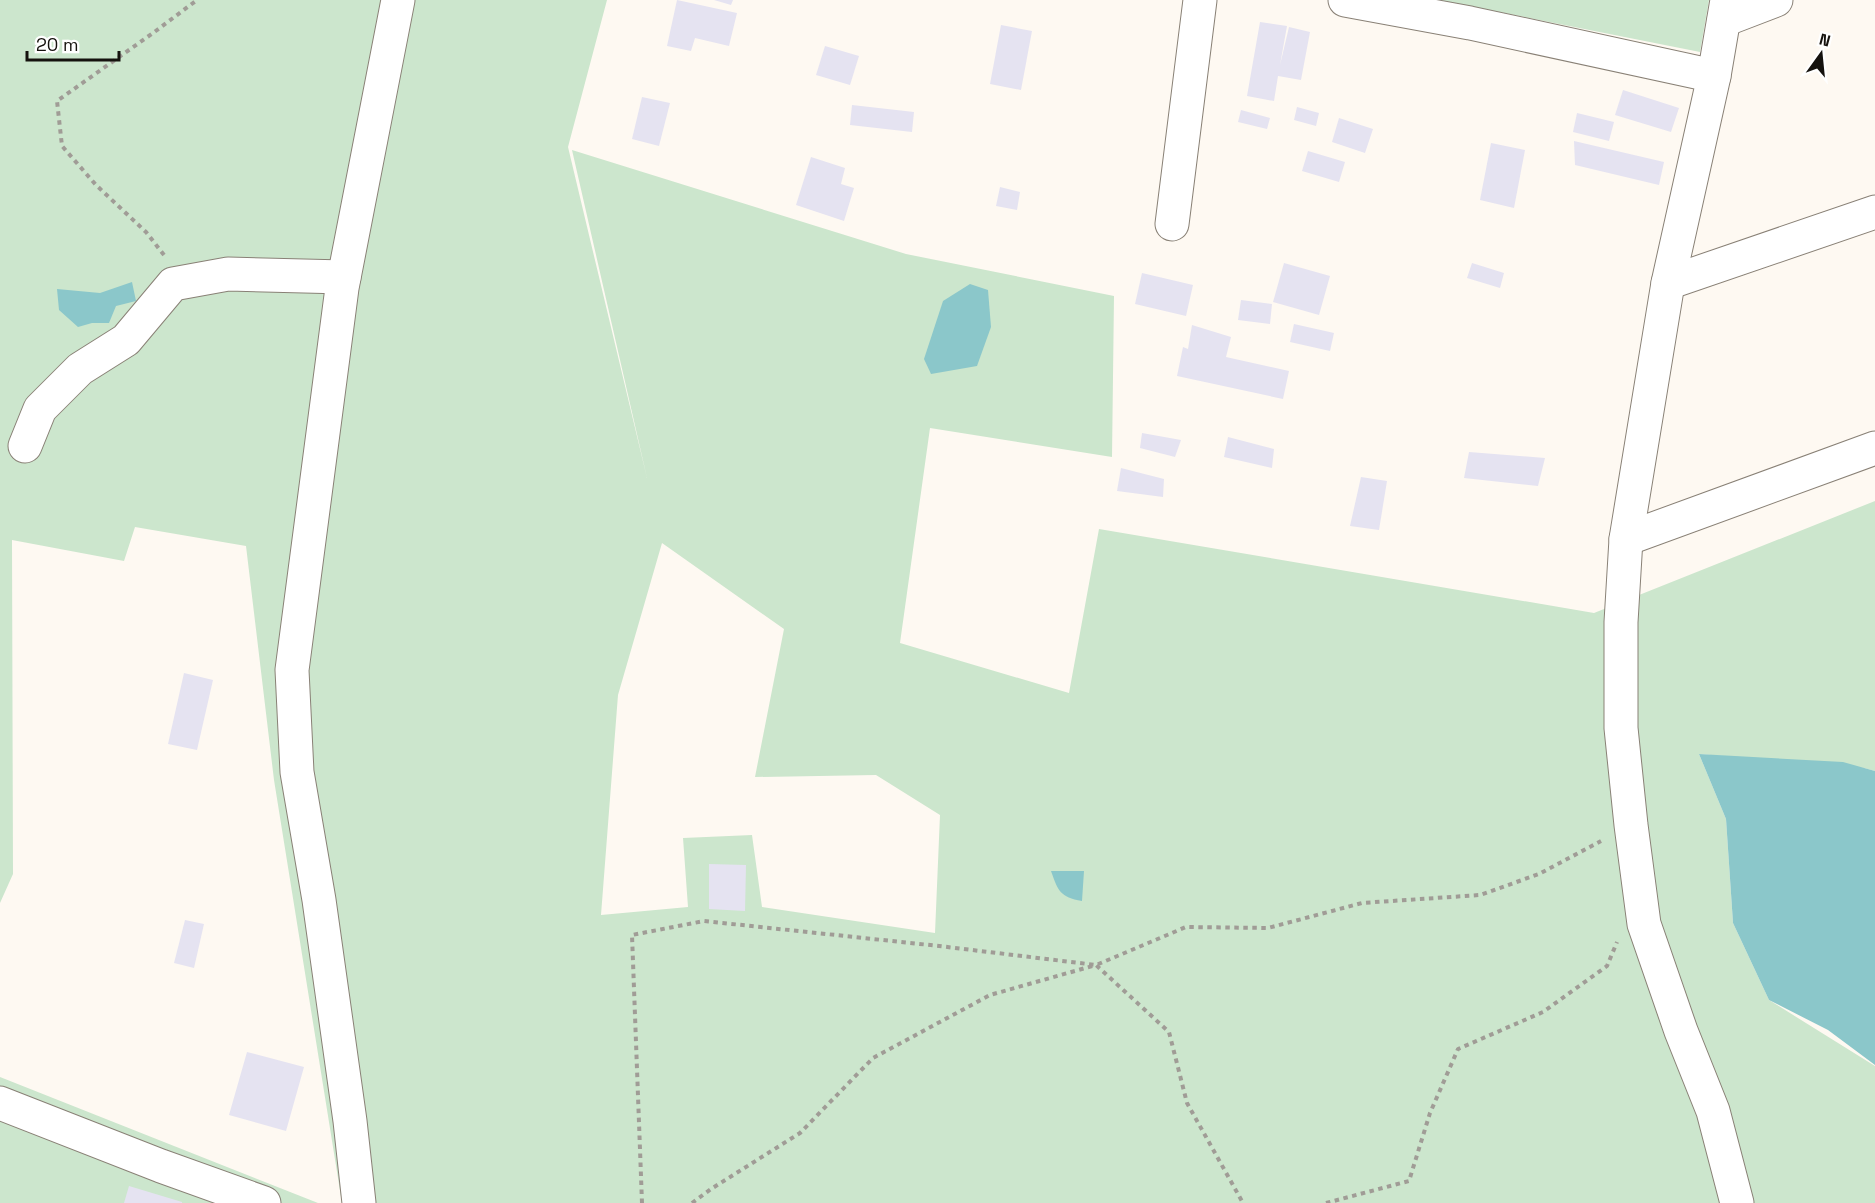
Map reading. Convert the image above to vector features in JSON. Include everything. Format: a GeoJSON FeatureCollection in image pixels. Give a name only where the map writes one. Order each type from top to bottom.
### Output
{"type":"FeatureCollection","features":[{"type":"Feature","properties":{"kind":"street"},"geometry":{"type":"LineString","coordinates":[[359,1203],[351,1121],[297,772],[292,670],[344,277],[398,0]]}},
{"type":"Feature","properties":{"kind":"street"},"geometry":{"type":"LineString","coordinates":[[1172,224],[1200,0]]}},
{"type":"Feature","properties":{"kind":"street"},"geometry":{"type":"LineString","coordinates":[[1345,0],[1470,22],[1714,76]]}},
{"type":"Feature","properties":{"kind":"street"},"geometry":{"type":"LineString","coordinates":[[1737,1203],[1713,1111],[1644,924],[1630,825],[1621,728],[1621,622],[1626,539],[1668,283],[1714,76],[1726,10],[1776,0]]}},
{"type":"Feature","properties":{"kind":"street"},"geometry":{"type":"LineString","coordinates":[[1668,283],[1875,212]]}},
{"type":"Feature","properties":{"kind":"street"},"geometry":{"type":"LineString","coordinates":[[25,446],[40,409],[80,369],[126,340],[173,284],[228,274],[344,277]]}},
{"type":"Feature","properties":{"kind":"street"},"geometry":{"type":"LineString","coordinates":[[1626,539],[1875,448]]}},
{"type":"Feature","properties":{"kind":"street"},"geometry":{"type":"LineString","coordinates":[[0,1103],[161,1166],[264,1203]]}},
{"type":"Feature","properties":{"kind":"path"},"geometry":{"type":"LineString","coordinates":[[185,281],[146,232],[96,185],[62,146],[57,101],[196,0]]}},
{"type":"Feature","properties":{"kind":"path"},"geometry":{"type":"LineString","coordinates":[[692,1203],[800,1133],[873,1058],[990,995],[1096,966],[1186,927],[1268,928],[1362,903],[1480,895],[1539,874],[1630,825]]}},
{"type":"Feature","properties":{"kind":"path"},"geometry":{"type":"LineString","coordinates":[[642,1203],[632,935],[704,921],[939,946],[1096,966],[1169,1032],[1186,1103],[1243,1203]]}},
{"type":"Feature","properties":{"kind":"path"},"geometry":{"type":"LineString","coordinates":[[1326,1203],[1409,1181],[1430,1113],[1458,1049],[1552,1006],[1607,966],[1621,933]]}},
{"type":"Feature","properties":{"kind":"green space"},"geometry":{"type":"Polygon","coordinates":[[[0,0],[607,0],[568,147],[647,478],[572,150],[906,254],[1114,296],[1112,457],[930,428],[900,643],[1069,693],[1099,529],[1594,613],[1875,501],[1875,771],[1864,768],[1699,754],[1726,819],[1733,923],[1769,1000],[1875,1066],[1875,1203],[342,1203],[274,780],[246,546],[135,527],[124,561],[12,540],[13,874],[0,903],[0,0]],[[662,543],[618,695],[601,915],[688,907],[683,838],[752,835],[762,907],[935,933],[940,815],[876,775],[755,777],[784,629],[662,543]]]}},
{"type":"Feature","properties":{"kind":"green space"},"geometry":{"type":"Polygon","coordinates":[[[1439,0],[1709,0],[1700,52],[1439,0]]]}},
{"type":"Feature","properties":{"kind":"green space"},"geometry":{"type":"Polygon","coordinates":[[[0,1077],[318,1203],[0,1203],[0,1077]]]}},
{"type":"Feature","properties":{"kind":"water"},"geometry":{"type":"Polygon","coordinates":[[[132,282],[136,301],[116,306],[109,323],[92,323],[78,327],[59,310],[57,289],[100,293],[132,282]]]}},
{"type":"Feature","properties":{"kind":"water"},"geometry":{"type":"Polygon","coordinates":[[[970,284],[988,290],[991,327],[977,366],[931,374],[924,359],[943,301],[970,284]]]}},
{"type":"Feature","properties":{"kind":"water"},"geometry":{"type":"Polygon","coordinates":[[[1699,754],[1843,762],[1875,771],[1875,1065],[1828,1030],[1769,1000],[1733,923],[1726,819],[1699,754]]]}},
{"type":"Feature","properties":{"kind":"water"},"geometry":{"type":"Polygon","coordinates":[[[1051,871],[1084,871],[1082,901],[1064,895],[1051,871]]]}},
{"type":"Feature","properties":{"kind":"building"},"geometry":{"type":"Polygon","coordinates":[[[677,0],[737,13],[729,46],[695,38],[691,51],[667,46],[677,0]]]}},
{"type":"Feature","properties":{"kind":"building"},"geometry":{"type":"Polygon","coordinates":[[[714,0],[733,0],[731,5],[714,0]]]}},
{"type":"Feature","properties":{"kind":"building"},"geometry":{"type":"Polygon","coordinates":[[[1260,22],[1287,26],[1280,65],[1289,27],[1310,32],[1301,80],[1278,76],[1274,101],[1247,96],[1260,22]]]}},
{"type":"Feature","properties":{"kind":"building"},"geometry":{"type":"Polygon","coordinates":[[[1001,25],[1032,31],[1021,90],[990,84],[1001,25]]]}},
{"type":"Feature","properties":{"kind":"building"},"geometry":{"type":"Polygon","coordinates":[[[825,46],[859,56],[850,85],[816,75],[825,46]]]}},
{"type":"Feature","properties":{"kind":"building"},"geometry":{"type":"Polygon","coordinates":[[[1623,90],[1679,108],[1671,132],[1615,115],[1623,90]]]}},
{"type":"Feature","properties":{"kind":"building"},"geometry":{"type":"Polygon","coordinates":[[[642,97],[670,103],[659,146],[632,139],[642,97]]]}},
{"type":"Feature","properties":{"kind":"building"},"geometry":{"type":"Polygon","coordinates":[[[852,105],[914,112],[912,132],[850,125],[852,105]]]}},
{"type":"Feature","properties":{"kind":"building"},"geometry":{"type":"Polygon","coordinates":[[[1297,107],[1319,113],[1316,126],[1294,120],[1297,107]]]}},
{"type":"Feature","properties":{"kind":"building"},"geometry":{"type":"Polygon","coordinates":[[[1241,110],[1270,118],[1267,129],[1238,122],[1241,110]]]}},
{"type":"Feature","properties":{"kind":"building"},"geometry":{"type":"Polygon","coordinates":[[[1577,113],[1614,122],[1609,141],[1573,132],[1577,113]]]}},
{"type":"Feature","properties":{"kind":"building"},"geometry":{"type":"Polygon","coordinates":[[[1339,118],[1373,129],[1365,153],[1332,142],[1339,118]]]}},
{"type":"Feature","properties":{"kind":"building"},"geometry":{"type":"Polygon","coordinates":[[[1574,141],[1664,162],[1659,185],[1575,165],[1574,141]]]}},
{"type":"Feature","properties":{"kind":"building"},"geometry":{"type":"Polygon","coordinates":[[[1491,143],[1525,150],[1514,208],[1480,200],[1491,143]]]}},
{"type":"Feature","properties":{"kind":"building"},"geometry":{"type":"Polygon","coordinates":[[[1308,151],[1345,162],[1339,182],[1302,171],[1308,151]]]}},
{"type":"Feature","properties":{"kind":"building"},"geometry":{"type":"Polygon","coordinates":[[[811,157],[845,168],[841,184],[854,188],[844,221],[796,205],[811,157]]]}},
{"type":"Feature","properties":{"kind":"building"},"geometry":{"type":"Polygon","coordinates":[[[1000,187],[1020,192],[1017,210],[996,206],[1000,187]]]}},
{"type":"Feature","properties":{"kind":"building"},"geometry":{"type":"Polygon","coordinates":[[[1284,263],[1330,276],[1319,315],[1273,302],[1284,263]]]}},
{"type":"Feature","properties":{"kind":"building"},"geometry":{"type":"Polygon","coordinates":[[[1472,263],[1504,273],[1500,288],[1467,278],[1472,263]]]}},
{"type":"Feature","properties":{"kind":"building"},"geometry":{"type":"Polygon","coordinates":[[[1142,273],[1193,285],[1186,316],[1135,304],[1142,273]]]}},
{"type":"Feature","properties":{"kind":"building"},"geometry":{"type":"Polygon","coordinates":[[[1241,300],[1272,304],[1270,324],[1238,320],[1241,300]]]}},
{"type":"Feature","properties":{"kind":"building"},"geometry":{"type":"Polygon","coordinates":[[[1294,324],[1334,333],[1330,351],[1290,342],[1294,324]]]}},
{"type":"Feature","properties":{"kind":"building"},"geometry":{"type":"Polygon","coordinates":[[[1192,325],[1231,337],[1226,357],[1289,371],[1283,399],[1177,376],[1183,347],[1188,349],[1192,325]]]}},
{"type":"Feature","properties":{"kind":"building"},"geometry":{"type":"Polygon","coordinates":[[[1142,433],[1181,440],[1175,457],[1140,448],[1142,433]]]}},
{"type":"Feature","properties":{"kind":"building"},"geometry":{"type":"Polygon","coordinates":[[[1228,437],[1274,449],[1272,468],[1224,457],[1228,437]]]}},
{"type":"Feature","properties":{"kind":"building"},"geometry":{"type":"Polygon","coordinates":[[[1469,452],[1545,458],[1538,486],[1464,478],[1469,452]]]}},
{"type":"Feature","properties":{"kind":"building"},"geometry":{"type":"Polygon","coordinates":[[[1121,468],[1164,479],[1163,497],[1117,491],[1121,468]]]}},
{"type":"Feature","properties":{"kind":"building"},"geometry":{"type":"Polygon","coordinates":[[[1361,477],[1387,481],[1379,530],[1350,526],[1361,477]]]}},
{"type":"Feature","properties":{"kind":"building"},"geometry":{"type":"Polygon","coordinates":[[[184,673],[213,680],[197,750],[168,744],[184,673]]]}},
{"type":"Feature","properties":{"kind":"building"},"geometry":{"type":"Polygon","coordinates":[[[709,864],[746,865],[745,911],[709,909],[709,864]]]}},
{"type":"Feature","properties":{"kind":"building"},"geometry":{"type":"Polygon","coordinates":[[[185,920],[204,924],[194,968],[174,963],[185,920]]]}},
{"type":"Feature","properties":{"kind":"building"},"geometry":{"type":"Polygon","coordinates":[[[247,1052],[304,1067],[286,1131],[229,1115],[247,1052]]]}},
{"type":"Feature","properties":{"kind":"building"},"geometry":{"type":"Polygon","coordinates":[[[129,1186],[182,1202],[182,1203],[124,1203],[129,1186]]]}}]}
